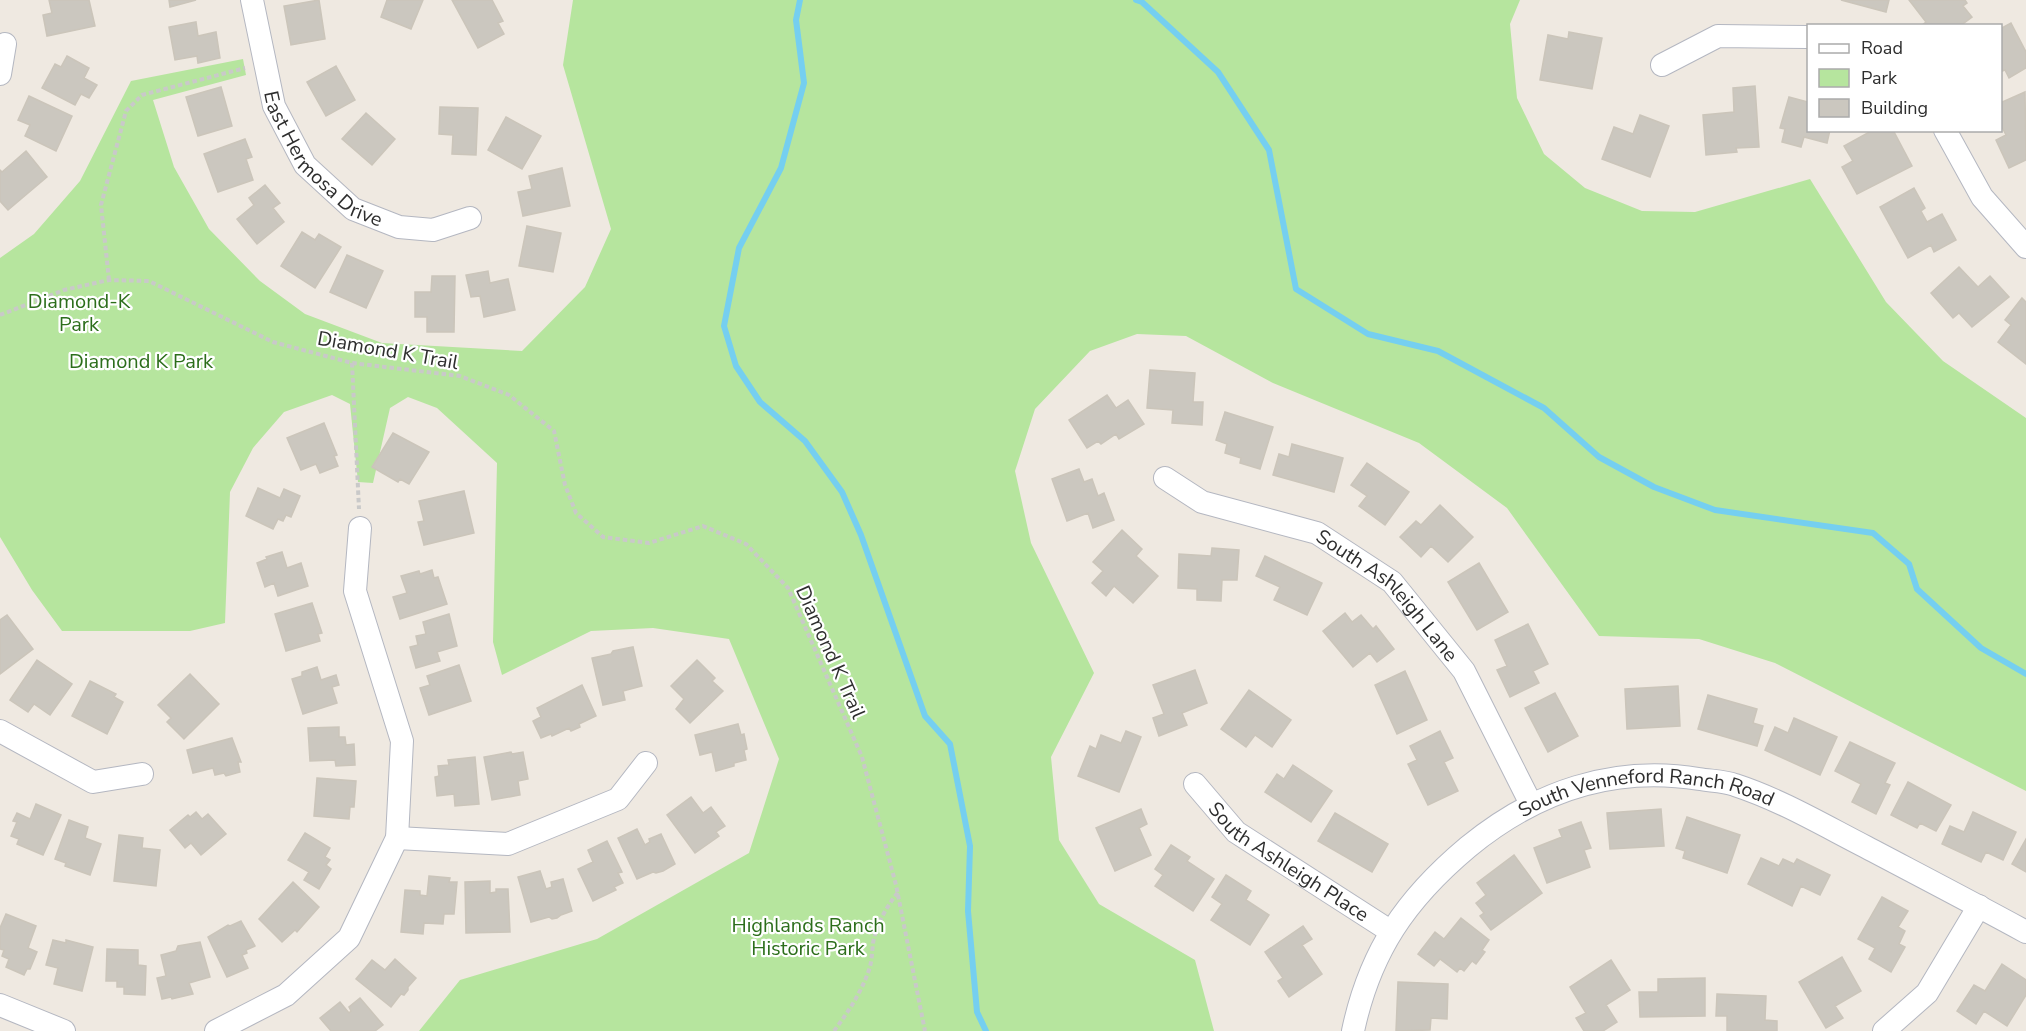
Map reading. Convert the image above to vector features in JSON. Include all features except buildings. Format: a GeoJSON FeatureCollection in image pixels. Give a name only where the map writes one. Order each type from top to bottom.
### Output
{"type":"FeatureCollection","features":[{"type":"Feature","properties":{"kind":"street","name":"East Hermosa Drive"},"geometry":{"type":"LineString","coordinates":[[252,0],[274,106],[305,165],[353,209],[399,227],[434,230],[470,218]]}},
{"type":"Feature","properties":{"kind":"street"},"geometry":{"type":"LineString","coordinates":[[1662,65],[1718,36],[1807,37]]}},
{"type":"Feature","properties":{"kind":"street"},"geometry":{"type":"LineString","coordinates":[[0,74],[5,44]]}},
{"type":"Feature","properties":{"kind":"street"},"geometry":{"type":"LineString","coordinates":[[1946,132],[1982,197],[2026,247]]}},
{"type":"Feature","properties":{"kind":"street","name":"South Ashleigh Lane"},"geometry":{"type":"LineString","coordinates":[[1165,478],[1202,502],[1317,533],[1392,582],[1464,671],[1531,804]]}},
{"type":"Feature","properties":{"kind":"street"},"geometry":{"type":"LineString","coordinates":[[216,1031],[286,995],[349,938],[397,838],[402,741],[355,591],[360,528]]}},
{"type":"Feature","properties":{"kind":"street"},"geometry":{"type":"LineString","coordinates":[[0,730],[93,782],[142,774]]}},
{"type":"Feature","properties":{"kind":"street"},"geometry":{"type":"LineString","coordinates":[[397,838],[508,844],[618,799],[646,764]]}},
{"type":"Feature","properties":{"kind":"street","name":"South Venneford Ranch Road"},"geometry":{"type":"LineString","coordinates":[[1353,1031],[1367,982],[1390,931],[1414,899],[1458,855],[1483,834],[1531,804],[1602,779],[1630,776],[1680,776],[1733,784],[1779,802],[2026,932]]}},
{"type":"Feature","properties":{"kind":"street","name":"South Ashleigh Place"},"geometry":{"type":"LineString","coordinates":[[1195,784],[1236,832],[1390,931]]}},
{"type":"Feature","properties":{"kind":"street"},"geometry":{"type":"LineString","coordinates":[[1884,1031],[1927,993],[1979,906]]}},
{"type":"Feature","properties":{"kind":"street"},"geometry":{"type":"LineString","coordinates":[[0,1005],[64,1031]]}},
{"type":"Feature","properties":{"kind":"path"},"geometry":{"type":"LineString","coordinates":[[110,280],[101,205],[126,111],[142,94],[265,63]]}},
{"type":"Feature","properties":{"kind":"path","name":"Diamond K Trail"},"geometry":{"type":"LineString","coordinates":[[0,315],[64,290],[110,280],[149,281],[273,342],[352,363],[460,376],[509,395],[554,431],[565,485],[576,513],[603,537],[649,543],[703,525],[746,544],[788,588],[862,758],[898,892],[925,1031]]}},
{"type":"Feature","properties":{"kind":"path"},"geometry":{"type":"LineString","coordinates":[[352,363],[360,528]]}},
{"type":"Feature","properties":{"kind":"path"},"geometry":{"type":"LineString","coordinates":[[834,1031],[863,987],[881,917],[898,892]]}},
{"type":"Feature","properties":{"kind":"green space"},"geometry":{"type":"Polygon","coordinates":[[[573,0],[1520,0],[1510,24],[1517,98],[1544,154],[1585,188],[1642,211],[1695,212],[1810,179],[1886,302],[1943,361],[2026,418],[2026,791],[1775,663],[1699,639],[1599,636],[1507,508],[1419,443],[1273,383],[1186,336],[1137,334],[1090,351],[1035,409],[1015,471],[1031,543],[1094,673],[1051,757],[1059,840],[1099,904],[1195,960],[1214,1031],[419,1031],[460,980],[597,939],[749,853],[779,759],[729,639],[653,628],[591,631],[502,675],[493,642],[497,463],[437,408],[408,397],[390,408],[373,483],[358,482],[350,404],[332,395],[284,412],[253,448],[230,492],[225,623],[190,631],[62,631],[32,590],[0,537],[0,258],[34,234],[80,181],[131,81],[243,59],[246,75],[153,100],[174,167],[209,229],[260,281],[305,314],[382,343],[522,351],[585,287],[611,229],[563,65],[573,0]]]}},
{"type":"Feature","properties":{"kind":"waterway"},"geometry":{"type":"LineString","coordinates":[[800,0],[796,20],[804,83],[781,168],[739,248],[724,326],[736,366],[760,402],[805,441],[842,492],[861,535],[925,716],[950,744],[970,846],[968,911],[977,1012],[986,1031]]}},
{"type":"Feature","properties":{"kind":"waterway"},"geometry":{"type":"LineString","coordinates":[[1136,0],[1142,2],[1218,72],[1269,150],[1296,289],[1368,334],[1438,351],[1544,408],[1599,457],[1654,487],[1715,510],[1873,533],[1909,564],[1917,589],[1981,648],[2026,674]]}},
{"type":"Feature","properties":{"kind":"park label","name":"Diamond-K Park"},"geometry":{"type":"Point","coordinates":[79,312]}},
{"type":"Feature","properties":{"kind":"park label","name":"Diamond K Park"},"geometry":{"type":"Point","coordinates":[141,361]}},
{"type":"Feature","properties":{"kind":"park label","name":"Highlands Ranch Historic Park"},"geometry":{"type":"Point","coordinates":[808,936]}}]}
